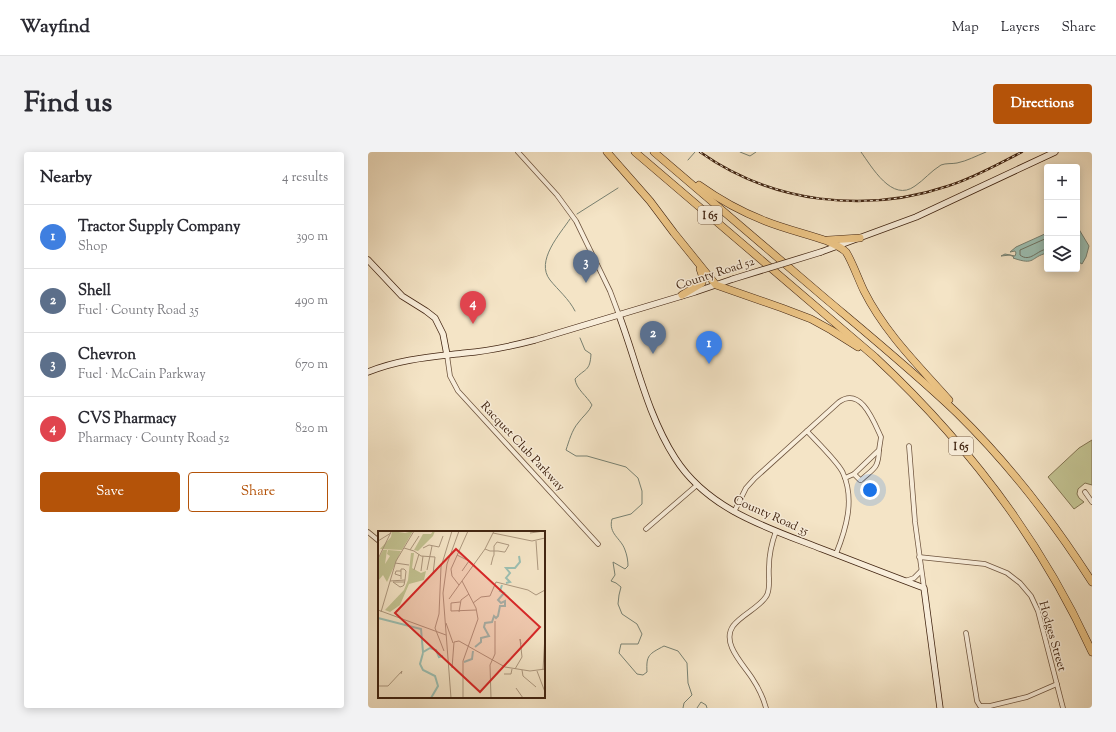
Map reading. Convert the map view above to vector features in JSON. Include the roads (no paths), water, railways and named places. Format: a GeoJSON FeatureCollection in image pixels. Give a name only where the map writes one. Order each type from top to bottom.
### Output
{"type":"FeatureCollection","features":[{"type":"Feature","properties":{"kind":"highway"},"geometry":{"type":"LineString","coordinates":[[607,152],[650,201],[701,271],[703,278],[702,283],[682,295]]}},
{"type":"Feature","properties":{"kind":"highway","name":"I 65"},"geometry":{"type":"LineString","coordinates":[[635,152],[846,332],[899,379],[938,419],[1006,503],[1051,574],[1092,652]]}},
{"type":"Feature","properties":{"kind":"highway"},"geometry":{"type":"LineString","coordinates":[[656,154],[705,189],[739,209],[766,222],[820,239],[837,246],[845,252],[869,301],[892,335],[997,456]]}},
{"type":"Feature","properties":{"kind":"highway","name":"I 65"},"geometry":{"type":"LineString","coordinates":[[656,154],[929,387],[962,418],[1023,486],[1049,520],[1092,582]]}},
{"type":"Feature","properties":{"kind":"highway"},"geometry":{"type":"LineString","coordinates":[[820,239],[840,240],[860,238]]}},
{"type":"Feature","properties":{"kind":"highway"},"geometry":{"type":"LineString","coordinates":[[679,240],[716,285],[782,308],[816,322],[851,343],[899,379]]}},
{"type":"Feature","properties":{"kind":"street"},"geometry":{"type":"LineString","coordinates":[[518,152],[557,196],[576,221],[610,291],[619,315]]}},
{"type":"Feature","properties":{"kind":"street","name":"County Road 52"},"geometry":{"type":"LineString","coordinates":[[368,372],[396,362],[412,359],[474,352],[515,345],[619,315],[821,252],[916,217],[1055,152]]}},
{"type":"Feature","properties":{"kind":"street"},"geometry":{"type":"LineString","coordinates":[[368,260],[402,296],[435,318],[443,334],[447,355]]}},
{"type":"Feature","properties":{"kind":"street","name":"County Road 35"},"geometry":{"type":"LineString","coordinates":[[619,315],[642,387],[660,430],[677,462],[697,485],[718,502],[734,512],[776,531],[924,588]]}},
{"type":"Feature","properties":{"kind":"street","name":"Racquet Club Parkway"},"geometry":{"type":"LineString","coordinates":[[447,355],[450,376],[462,395],[598,544]]}},
{"type":"Feature","properties":{"kind":"street"},"geometry":{"type":"LineString","coordinates":[[734,512],[746,488],[807,431],[842,400],[847,398],[854,399],[861,403],[869,412],[881,437],[878,463],[876,467],[861,480],[854,474]]}},
{"type":"Feature","properties":{"kind":"street"},"geometry":{"type":"LineString","coordinates":[[807,431],[843,472],[849,494],[843,536],[836,554]]}},
{"type":"Feature","properties":{"kind":"street"},"geometry":{"type":"LineString","coordinates":[[909,446],[919,557],[940,708]]}},
{"type":"Feature","properties":{"kind":"street"},"geometry":{"type":"LineString","coordinates":[[845,478],[854,474],[879,450]]}},
{"type":"Feature","properties":{"kind":"street"},"geometry":{"type":"LineString","coordinates":[[646,529],[697,485]]}},
{"type":"Feature","properties":{"kind":"street"},"geometry":{"type":"LineString","coordinates":[[1085,492],[1092,502]]}},
{"type":"Feature","properties":{"kind":"street"},"geometry":{"type":"LineString","coordinates":[[766,708],[753,679],[733,649],[730,634],[732,627],[739,619],[767,595],[769,588],[770,556],[776,531]]}},
{"type":"Feature","properties":{"kind":"street"},"geometry":{"type":"LineString","coordinates":[[368,532],[378,540]]}},
{"type":"Feature","properties":{"kind":"street","name":"Hodges Street"},"geometry":{"type":"LineString","coordinates":[[919,557],[985,564],[1007,573],[1020,583],[1030,596],[1038,611],[1063,708]]}},
{"type":"Feature","properties":{"kind":"street"},"geometry":{"type":"LineString","coordinates":[[905,581],[914,578],[921,571]]}},
{"type":"Feature","properties":{"kind":"street"},"geometry":{"type":"LineString","coordinates":[[966,633],[977,701],[980,706],[982,707],[1027,697],[1057,684]]}},
{"type":"Feature","properties":{"kind":"water"},"geometry":{"type":"Polygon","coordinates":[[[1080,231],[1089,246],[1082,264],[1080,263],[1080,231]]]}},
{"type":"Feature","properties":{"kind":"water"},"geometry":{"type":"Polygon","coordinates":[[[1044,234],[1044,254],[1029,261],[1013,258],[1014,257],[1010,255],[1015,256],[1015,251],[1010,252],[1016,247],[1044,234]]]}},
{"type":"Feature","properties":{"kind":"waterway"},"geometry":{"type":"LineString","coordinates":[[688,160],[695,152]]}},
{"type":"Feature","properties":{"kind":"waterway"},"geometry":{"type":"LineString","coordinates":[[740,152],[750,156],[756,152]]}},
{"type":"Feature","properties":{"kind":"waterway"},"geometry":{"type":"LineString","coordinates":[[861,152],[877,174],[891,187],[898,190],[907,190],[915,186],[941,165],[968,160],[986,152]]}},
{"type":"Feature","properties":{"kind":"waterway"},"geometry":{"type":"LineString","coordinates":[[577,214],[618,188]]}},
{"type":"Feature","properties":{"kind":"waterway"},"geometry":{"type":"LineString","coordinates":[[570,219],[555,240],[547,256],[545,265],[546,273],[550,280],[567,299],[575,311]]}},
{"type":"Feature","properties":{"kind":"waterway"},"geometry":{"type":"LineString","coordinates":[[580,338],[585,350],[591,354],[588,367],[575,379],[577,386],[592,405],[574,429],[566,450],[576,456],[587,456],[626,467],[638,478],[642,491],[642,504],[631,514],[612,519],[611,524],[613,532],[625,550],[628,566],[625,569],[613,562],[615,575],[611,581],[621,587],[618,604],[622,614],[637,624],[642,634],[638,644],[621,644],[619,653],[637,674],[643,675],[647,672],[648,658],[652,653],[664,646],[678,651],[687,663],[688,683],[692,695],[684,703],[683,708]]}},
{"type":"Feature","properties":{"kind":"waterway"},"geometry":{"type":"LineString","coordinates":[[697,708],[701,702],[706,705],[707,708]]}},
{"type":"Feature","properties":{"kind":"railway"},"geometry":{"type":"LineString","coordinates":[[700,152],[728,169],[757,183],[788,193],[820,199],[852,201],[884,200],[916,195],[948,186],[977,175],[1022,152]]}},
{"type":"Feature","properties":{"kind":"place","name":"Chevron"},"geometry":{"type":"Point","coordinates":[586,283]}},
{"type":"Feature","properties":{"kind":"place","name":"CVS Pharmacy"},"geometry":{"type":"Point","coordinates":[473,324]}},
{"type":"Feature","properties":{"kind":"place","name":"Shell"},"geometry":{"type":"Point","coordinates":[653,354]}},
{"type":"Feature","properties":{"kind":"place","name":"Tractor Supply Company"},"geometry":{"type":"Point","coordinates":[709,364]}}]}
